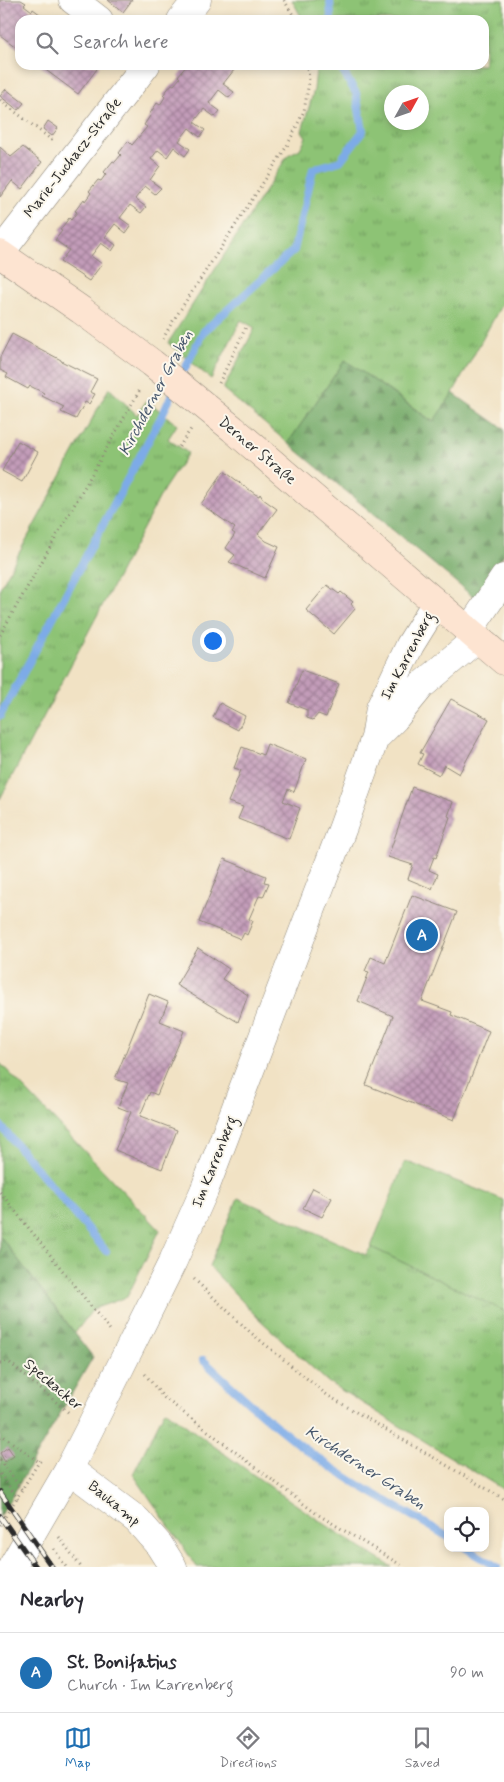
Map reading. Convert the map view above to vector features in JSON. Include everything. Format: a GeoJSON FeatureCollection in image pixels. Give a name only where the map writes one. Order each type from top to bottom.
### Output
{"type":"FeatureCollection","features":[{"type":"Feature","properties":{"kind":"main road","name":"Derner Straße"},"geometry":{"type":"LineString","coordinates":[[0,253],[88,316],[200,403],[504,662]]}},
{"type":"Feature","properties":{"kind":"street"},"geometry":{"type":"LineString","coordinates":[[73,0],[92,15]]}},
{"type":"Feature","properties":{"kind":"street"},"geometry":{"type":"LineString","coordinates":[[185,15],[197,0]]}},
{"type":"Feature","properties":{"kind":"street","name":"Marie-Juchacz-Straße"},"geometry":{"type":"LineString","coordinates":[[0,253],[142,70]]}},
{"type":"Feature","properties":{"kind":"street","name":"Im Karrenberg"},"geometry":{"type":"LineString","coordinates":[[375,738],[395,718],[422,685],[472,636],[504,578]]}},
{"type":"Feature","properties":{"kind":"street","name":"Im Karrenberg"},"geometry":{"type":"LineString","coordinates":[[12,1567],[70,1469],[174,1260],[204,1192],[375,738],[380,708],[410,645],[436,603]]}},
{"type":"Feature","properties":{"kind":"street","name":"Baukamp"},"geometry":{"type":"LineString","coordinates":[[70,1469],[137,1520],[159,1546],[173,1567]]}},
{"type":"Feature","properties":{"kind":"path"},"geometry":{"type":"LineString","coordinates":[[284,0],[293,15]]}},
{"type":"Feature","properties":{"kind":"path"},"geometry":{"type":"LineString","coordinates":[[0,635],[154,367],[171,324],[286,146],[304,111],[309,82],[308,70]]}},
{"type":"Feature","properties":{"kind":"path"},"geometry":{"type":"LineString","coordinates":[[0,100],[74,157]]}},
{"type":"Feature","properties":{"kind":"path"},"geometry":{"type":"LineString","coordinates":[[200,403],[216,389],[247,326]]}},
{"type":"Feature","properties":{"kind":"path"},"geometry":{"type":"LineString","coordinates":[[0,1192],[163,1397],[317,1514],[404,1567]]}},
{"type":"Feature","properties":{"kind":"path"},"geometry":{"type":"LineString","coordinates":[[174,1260],[250,1332],[327,1394],[504,1499]]}},
{"type":"Feature","properties":{"kind":"path","name":"Speckacker"},"geometry":{"type":"LineString","coordinates":[[0,1363],[10,1363],[89,1430]]}},
{"type":"Feature","properties":{"kind":"path"},"geometry":{"type":"LineString","coordinates":[[0,1438],[3,1436],[39,1462]]}},
{"type":"Feature","properties":{"kind":"path"},"geometry":{"type":"LineString","coordinates":[[7,1454],[1,1459],[22,1490]]}},
{"type":"Feature","properties":{"kind":"path"},"geometry":{"type":"LineString","coordinates":[[0,1474],[14,1494]]}},
{"type":"Feature","properties":{"kind":"path"},"geometry":{"type":"LineString","coordinates":[[49,1552],[59,1537],[81,1567]]}},
{"type":"Feature","properties":{"kind":"green space"},"geometry":{"type":"Polygon","coordinates":[[[292,0],[504,0],[504,300],[453,393],[434,422],[345,360],[288,443],[223,389],[255,328],[241,320],[211,379],[168,343],[288,155],[300,149],[306,137],[302,131],[314,90],[316,70],[489,70],[489,15],[300,15],[292,0]]]}},
{"type":"Feature","properties":{"kind":"green space"},"geometry":{"type":"Polygon","coordinates":[[[345,360],[433,422],[453,393],[504,429],[504,554],[477,600],[288,443],[345,360]]]}},
{"type":"Feature","properties":{"kind":"green space"},"geometry":{"type":"Polygon","coordinates":[[[109,388],[137,415],[147,400],[177,425],[168,439],[188,453],[164,489],[0,799],[0,588],[109,388]]]}},
{"type":"Feature","properties":{"kind":"green space"},"geometry":{"type":"Polygon","coordinates":[[[0,1063],[160,1230],[127,1297],[93,1309],[75,1333],[0,1236],[0,1063]]]}},
{"type":"Feature","properties":{"kind":"green space"},"geometry":{"type":"Polygon","coordinates":[[[405,1161],[504,1200],[504,1311],[371,1247],[405,1161]]]}},
{"type":"Feature","properties":{"kind":"green space"},"geometry":{"type":"Polygon","coordinates":[[[238,1198],[366,1255],[371,1247],[504,1311],[504,1490],[328,1382],[257,1317],[209,1266],[238,1198]]]}},
{"type":"Feature","properties":{"kind":"green space"},"geometry":{"type":"Polygon","coordinates":[[[0,1236],[93,1357],[0,1517],[0,1236]]]}},
{"type":"Feature","properties":{"kind":"green space"},"geometry":{"type":"Polygon","coordinates":[[[165,1410],[305,1511],[392,1567],[197,1567],[133,1474],[165,1410]]]}},
{"type":"Feature","properties":{"kind":"building"},"geometry":{"type":"Polygon","coordinates":[[[0,0],[21,0],[32,11],[33,9],[41,15],[15,15],[15,46],[0,35],[0,0]]]}},
{"type":"Feature","properties":{"kind":"building"},"geometry":{"type":"Polygon","coordinates":[[[108,0],[132,0],[123,12],[108,0]]]}},
{"type":"Feature","properties":{"kind":"building"},"geometry":{"type":"Polygon","coordinates":[[[46,70],[96,70],[78,94],[46,70]]]}},
{"type":"Feature","properties":{"kind":"building"},"geometry":{"type":"Polygon","coordinates":[[[183,70],[234,70],[223,84],[234,92],[229,98],[219,90],[209,103],[220,111],[215,117],[204,109],[194,122],[205,130],[200,137],[189,128],[179,141],[190,149],[185,156],[174,147],[167,157],[158,150],[151,159],[160,166],[150,180],[161,188],[155,194],[145,186],[135,199],[146,207],[141,213],[130,205],[120,218],[131,226],[126,233],[115,224],[105,237],[116,245],[112,251],[101,243],[91,256],[102,264],[89,281],[60,262],[69,250],[55,240],[69,218],[71,220],[77,212],[75,211],[91,193],[89,191],[98,180],[101,181],[106,174],[104,172],[121,155],[119,153],[128,141],[132,145],[147,127],[144,125],[149,115],[157,103],[160,105],[165,97],[163,95],[180,78],[178,76],[183,70]]]}},
{"type":"Feature","properties":{"kind":"building"},"geometry":{"type":"Polygon","coordinates":[[[6,89],[24,103],[18,110],[0,96],[6,89]]]}},
{"type":"Feature","properties":{"kind":"building"},"geometry":{"type":"Polygon","coordinates":[[[48,121],[58,128],[52,136],[43,129],[48,121]]]}},
{"type":"Feature","properties":{"kind":"building"},"geometry":{"type":"Polygon","coordinates":[[[0,147],[11,157],[23,147],[42,162],[22,189],[12,181],[0,197],[0,147]]]}},
{"type":"Feature","properties":{"kind":"building"},"geometry":{"type":"Polygon","coordinates":[[[12,334],[97,379],[90,392],[95,394],[89,404],[85,402],[76,419],[61,412],[64,407],[42,396],[44,393],[30,386],[28,389],[6,377],[8,374],[0,370],[0,357],[12,334]]]}},
{"type":"Feature","properties":{"kind":"building"},"geometry":{"type":"Polygon","coordinates":[[[18,441],[38,452],[22,482],[2,471],[18,441]]]}},
{"type":"Feature","properties":{"kind":"building"},"geometry":{"type":"Polygon","coordinates":[[[224,471],[255,494],[259,496],[260,494],[263,499],[277,509],[258,534],[266,541],[279,547],[265,578],[229,562],[235,555],[226,548],[235,534],[232,532],[235,528],[201,504],[224,471]]]}},
{"type":"Feature","properties":{"kind":"building"},"geometry":{"type":"Polygon","coordinates":[[[327,585],[339,594],[341,592],[353,602],[351,604],[355,609],[334,634],[306,610],[327,585]]]}},
{"type":"Feature","properties":{"kind":"building"},"geometry":{"type":"Polygon","coordinates":[[[302,670],[339,684],[326,717],[318,714],[313,720],[307,718],[307,710],[289,703],[302,670]]]}},
{"type":"Feature","properties":{"kind":"building"},"geometry":{"type":"Polygon","coordinates":[[[451,699],[489,719],[459,774],[444,765],[439,775],[418,764],[423,754],[420,753],[421,751],[451,699]]]}},
{"type":"Feature","properties":{"kind":"building"},"geometry":{"type":"Polygon","coordinates":[[[220,703],[245,716],[238,730],[213,717],[220,703]]]}},
{"type":"Feature","properties":{"kind":"building"},"geometry":{"type":"Polygon","coordinates":[[[267,744],[306,759],[294,792],[288,789],[283,801],[300,808],[289,839],[238,819],[243,807],[228,802],[241,770],[234,768],[242,747],[263,755],[267,744]]]}},
{"type":"Feature","properties":{"kind":"building"},"geometry":{"type":"Polygon","coordinates":[[[412,787],[453,802],[436,858],[434,857],[429,870],[438,874],[432,889],[408,879],[413,865],[388,857],[412,787]]]}},
{"type":"Feature","properties":{"kind":"building"},"geometry":{"type":"Polygon","coordinates":[[[224,859],[266,876],[264,882],[269,883],[263,897],[259,896],[249,919],[253,921],[247,935],[244,933],[241,939],[199,922],[224,859]]]}},
{"type":"Feature","properties":{"kind":"building"},"geometry":{"type":"Polygon","coordinates":[[[412,895],[457,912],[422,1001],[452,1012],[451,1015],[489,1031],[454,1120],[366,1085],[393,1016],[358,1001],[369,972],[365,971],[371,957],[385,963],[412,895]]]}},
{"type":"Feature","properties":{"kind":"building"},"geometry":{"type":"Polygon","coordinates":[[[198,948],[229,969],[222,979],[248,995],[238,1022],[176,985],[198,948]]]}},
{"type":"Feature","properties":{"kind":"building"},"geometry":{"type":"Polygon","coordinates":[[[149,994],[168,1002],[160,1021],[184,1031],[157,1095],[150,1092],[140,1116],[177,1130],[162,1169],[115,1150],[131,1112],[118,1107],[128,1083],[115,1079],[149,994]]]}},
{"type":"Feature","properties":{"kind":"building"},"geometry":{"type":"Polygon","coordinates":[[[313,1188],[332,1198],[322,1217],[303,1208],[313,1188]]]}},
{"type":"Feature","properties":{"kind":"building"},"geometry":{"type":"Polygon","coordinates":[[[8,1447],[14,1456],[5,1462],[0,1453],[8,1447]]]}},
{"type":"Feature","properties":{"kind":"waterway","name":"Kirchderner Graben"},"geometry":{"type":"LineString","coordinates":[[330,0],[331,15]]}},
{"type":"Feature","properties":{"kind":"waterway","name":"Kirchderner Graben"},"geometry":{"type":"LineString","coordinates":[[0,716],[160,419],[203,332],[294,250],[313,169],[340,161],[363,131],[356,93],[342,70]]}},
{"type":"Feature","properties":{"kind":"waterway","name":"Kirchderner Graben"},"geometry":{"type":"LineString","coordinates":[[0,1125],[106,1251]]}},
{"type":"Feature","properties":{"kind":"waterway","name":"Kirchderner Graben"},"geometry":{"type":"LineString","coordinates":[[203,1360],[265,1416],[321,1460],[444,1535]]}},
{"type":"Feature","properties":{"kind":"waterway","name":"Kirchderner Graben"},"geometry":{"type":"LineString","coordinates":[[473,1552],[497,1567]]}},
{"type":"Feature","properties":{"kind":"railway"},"geometry":{"type":"LineString","coordinates":[[0,1492],[52,1567]]}},
{"type":"Feature","properties":{"kind":"railway"},"geometry":{"type":"LineString","coordinates":[[0,1516],[36,1567]]}},
{"type":"Feature","properties":{"kind":"place","name":"St. Bonifatius"},"geometry":{"type":"Point","coordinates":[422,935]}}]}
